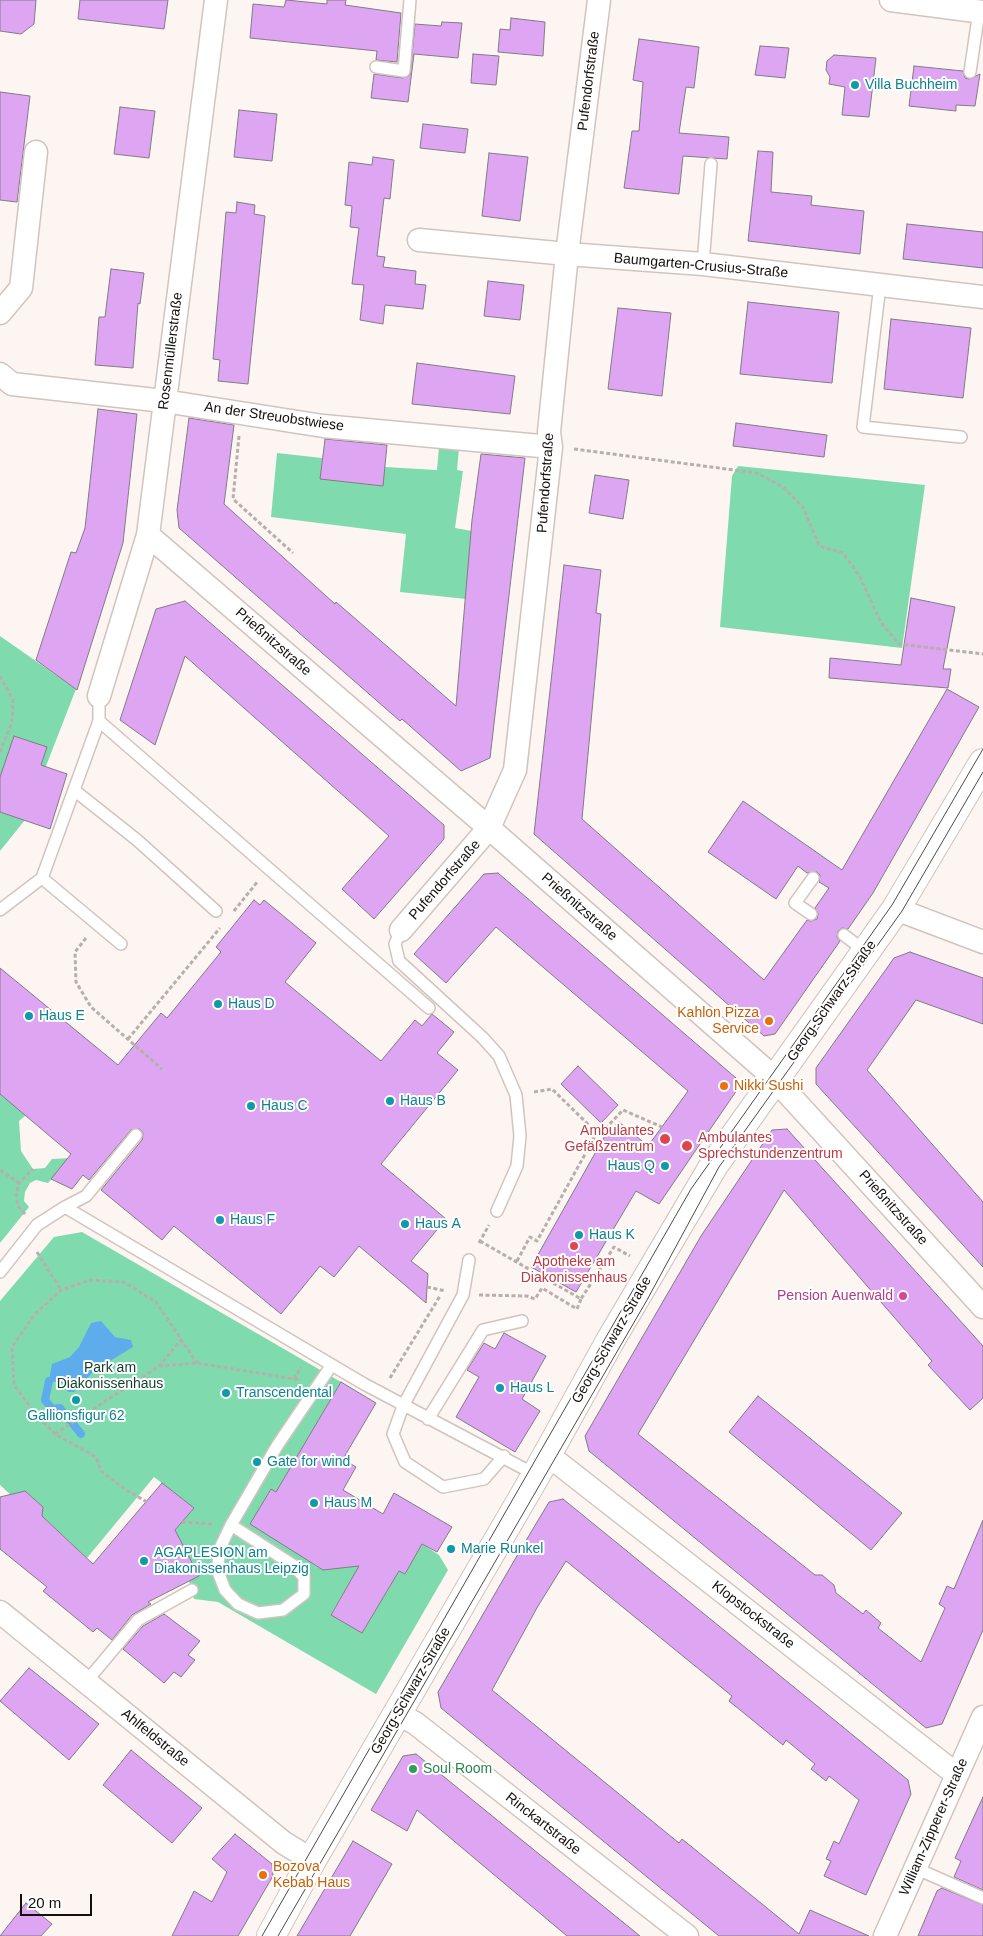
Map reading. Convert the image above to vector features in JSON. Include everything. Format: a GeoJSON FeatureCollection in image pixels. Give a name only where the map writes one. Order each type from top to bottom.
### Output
{"type":"FeatureCollection","features":[{"type":"Feature","properties":{"kind":"street","name":"Rosenmüllerstraße"},"geometry":{"type":"LineString","coordinates":[[100,696],[148,535],[206,91],[216,0]]}},
{"type":"Feature","properties":{"kind":"street","name":"Pufendorfstraße"},"geometry":{"type":"LineString","coordinates":[[401,930],[489,828],[515,770],[551,446],[549,432],[567,254],[599,0]]}},
{"type":"Feature","properties":{"kind":"street"},"geometry":{"type":"LineString","coordinates":[[891,0],[981,12]]}},
{"type":"Feature","properties":{"kind":"street"},"geometry":{"type":"LineString","coordinates":[[0,313],[21,288],[36,152]]}},
{"type":"Feature","properties":{"kind":"street","name":"Baumgarten-Crusius-Straße"},"geometry":{"type":"LineString","coordinates":[[419,240],[702,264],[983,297]]}},
{"type":"Feature","properties":{"kind":"street","name":"An der Streuobstwiese"},"geometry":{"type":"LineString","coordinates":[[0,374],[12,384],[164,401],[323,426],[551,446]]}},
{"type":"Feature","properties":{"kind":"street","name":"Prießnitzstraße"},"geometry":{"type":"LineString","coordinates":[[148,535],[489,828],[776,1080],[983,1307]]}},
{"type":"Feature","properties":{"kind":"street","name":"Georg-Schwarz-Straße"},"geometry":{"type":"LineString","coordinates":[[271,1936],[312,1860],[714,1165],[896,909],[983,763]]}},
{"type":"Feature","properties":{"kind":"street"},"geometry":{"type":"LineString","coordinates":[[896,909],[983,942]]}},
{"type":"Feature","properties":{"kind":"street","name":"Klopstockstraße"},"geometry":{"type":"LineString","coordinates":[[542,1465],[957,1775]]}},
{"type":"Feature","properties":{"kind":"street","name":"Ahlfeldstraße"},"geometry":{"type":"LineString","coordinates":[[0,1612],[284,1843],[312,1860]]}},
{"type":"Feature","properties":{"kind":"street","name":"Rinckartstraße"},"geometry":{"type":"LineString","coordinates":[[398,1714],[415,1723],[687,1936]]}},
{"type":"Feature","properties":{"kind":"street","name":"William-Zipperer-Straße"},"geometry":{"type":"LineString","coordinates":[[885,1936],[983,1717]]}},
{"type":"Feature","properties":{"kind":"lane"},"geometry":{"type":"LineString","coordinates":[[376,67],[404,71],[410,0]]}},
{"type":"Feature","properties":{"kind":"lane"},"geometry":{"type":"LineString","coordinates":[[970,72],[981,12]]}},
{"type":"Feature","properties":{"kind":"lane"},"geometry":{"type":"LineString","coordinates":[[702,264],[711,164]]}},
{"type":"Feature","properties":{"kind":"lane"},"geometry":{"type":"LineString","coordinates":[[880,285],[863,427],[961,437]]}},
{"type":"Feature","properties":{"kind":"lane"},"geometry":{"type":"LineString","coordinates":[[0,910],[42,878],[99,721],[100,696]]}},
{"type":"Feature","properties":{"kind":"lane"},"geometry":{"type":"LineString","coordinates":[[99,721],[429,1008]]}},
{"type":"Feature","properties":{"kind":"lane"},"geometry":{"type":"LineString","coordinates":[[74,790],[137,840],[216,910]]}},
{"type":"Feature","properties":{"kind":"lane"},"geometry":{"type":"LineString","coordinates":[[42,878],[121,944]]}},
{"type":"Feature","properties":{"kind":"lane"},"geometry":{"type":"LineString","coordinates":[[811,914],[795,903],[813,878]]}},
{"type":"Feature","properties":{"kind":"lane"},"geometry":{"type":"LineString","coordinates":[[401,930],[396,944],[399,960],[483,1038],[499,1056],[516,1095],[520,1136],[517,1166],[497,1211]]}},
{"type":"Feature","properties":{"kind":"lane"},"geometry":{"type":"LineString","coordinates":[[844,935],[866,952]]}},
{"type":"Feature","properties":{"kind":"lane"},"geometry":{"type":"LineString","coordinates":[[0,1272],[37,1225],[86,1196],[136,1135]]}},
{"type":"Feature","properties":{"kind":"lane"},"geometry":{"type":"LineString","coordinates":[[65,1207],[331,1366],[403,1406],[504,1456],[542,1465]]}},
{"type":"Feature","properties":{"kind":"lane"},"geometry":{"type":"LineString","coordinates":[[469,1260],[463,1295],[403,1406],[393,1434],[405,1462],[443,1487],[484,1479],[504,1456]]}},
{"type":"Feature","properties":{"kind":"lane"},"geometry":{"type":"LineString","coordinates":[[428,1419],[483,1330],[522,1321]]}},
{"type":"Feature","properties":{"kind":"lane"},"geometry":{"type":"LineString","coordinates":[[231,1526],[293,1565],[304,1577],[304,1594],[283,1610],[258,1613],[238,1604],[225,1590],[217,1569],[221,1546],[231,1526],[277,1446],[331,1366]]}},
{"type":"Feature","properties":{"kind":"lane"},"geometry":{"type":"LineString","coordinates":[[86,1682],[138,1620],[192,1590]]}},
{"type":"Feature","properties":{"kind":"lane"},"geometry":{"type":"LineString","coordinates":[[916,1868],[983,1898]]}},
{"type":"Feature","properties":{"kind":"path"},"geometry":{"type":"LineString","coordinates":[[241,413],[233,499],[294,553]]}},
{"type":"Feature","properties":{"kind":"path"},"geometry":{"type":"LineString","coordinates":[[551,446],[757,473],[783,487],[803,507],[819,546],[842,553],[859,575],[881,623],[899,644],[983,654]]}},
{"type":"Feature","properties":{"kind":"path"},"geometry":{"type":"LineString","coordinates":[[0,676],[13,700],[12,722],[0,752]]}},
{"type":"Feature","properties":{"kind":"path"},"geometry":{"type":"LineString","coordinates":[[232,913],[269,869]]}},
{"type":"Feature","properties":{"kind":"path"},"geometry":{"type":"LineString","coordinates":[[128,1039],[226,921]]}},
{"type":"Feature","properties":{"kind":"path"},"geometry":{"type":"LineString","coordinates":[[97,924],[75,952],[76,982],[92,1007],[162,1069]]}},
{"type":"Feature","properties":{"kind":"path"},"geometry":{"type":"LineString","coordinates":[[516,1095],[552,1089],[596,1132],[601,1133],[623,1110],[662,1127]]}},
{"type":"Feature","properties":{"kind":"path"},"geometry":{"type":"LineString","coordinates":[[517,1261],[530,1237],[537,1241],[596,1132]]}},
{"type":"Feature","properties":{"kind":"path"},"geometry":{"type":"LineString","coordinates":[[33,1169],[19,1183],[16,1194],[18,1206],[37,1225]]}},
{"type":"Feature","properties":{"kind":"path"},"geometry":{"type":"LineString","coordinates":[[0,1170],[19,1183]]}},
{"type":"Feature","properties":{"kind":"path"},"geometry":{"type":"LineString","coordinates":[[469,1260],[497,1211]]}},
{"type":"Feature","properties":{"kind":"path"},"geometry":{"type":"LineString","coordinates":[[28,1237],[61,1290]]}},
{"type":"Feature","properties":{"kind":"path"},"geometry":{"type":"LineString","coordinates":[[480,1241],[581,1299]]}},
{"type":"Feature","properties":{"kind":"path"},"geometry":{"type":"LineString","coordinates":[[479,1295],[527,1296],[535,1299],[542,1288],[577,1309],[581,1299],[614,1247]]}},
{"type":"Feature","properties":{"kind":"path"},"geometry":{"type":"LineString","coordinates":[[147,1502],[101,1472],[96,1457],[54,1434],[35,1414],[14,1386],[12,1348],[34,1314],[61,1290],[91,1280],[124,1282],[156,1302],[197,1363]]}},
{"type":"Feature","properties":{"kind":"path"},"geometry":{"type":"LineString","coordinates":[[388,1381],[443,1290]]}},
{"type":"Feature","properties":{"kind":"path"},"geometry":{"type":"LineString","coordinates":[[54,1434],[159,1366],[182,1339]]}},
{"type":"Feature","properties":{"kind":"path"},"geometry":{"type":"LineString","coordinates":[[159,1366],[197,1363],[319,1384]]}},
{"type":"Feature","properties":{"kind":"path"},"geometry":{"type":"LineString","coordinates":[[182,1522],[231,1526]]}},
{"type":"Feature","properties":{"kind":"green space"},"geometry":{"type":"Polygon","coordinates":[[[439,447],[459,448],[457,470],[463,471],[455,528],[472,531],[466,599],[400,592],[406,534],[271,517],[277,453],[322,458],[321,479],[382,486],[385,467],[437,470],[439,447]]]}},
{"type":"Feature","properties":{"kind":"green space"},"geometry":{"type":"Polygon","coordinates":[[[738,466],[925,485],[902,648],[720,627],[732,476],[738,466]]]}},
{"type":"Feature","properties":{"kind":"green space"},"geometry":{"type":"Polygon","coordinates":[[[0,636],[76,689],[25,820],[0,851],[0,636]]]}},
{"type":"Feature","properties":{"kind":"green space"},"geometry":{"type":"Polygon","coordinates":[[[0,1094],[26,1115],[19,1121],[21,1151],[33,1169],[45,1168],[52,1159],[71,1158],[48,1183],[36,1180],[30,1183],[25,1192],[24,1201],[29,1207],[0,1243],[0,1094]]]}},
{"type":"Feature","properties":{"kind":"green space","name":"Park am Diakonissenhaus"},"geometry":{"type":"Polygon","coordinates":[[[82,1232],[341,1382],[276,1492],[271,1489],[250,1524],[310,1557],[314,1565],[323,1570],[367,1553],[331,1614],[362,1633],[399,1571],[405,1574],[422,1544],[439,1555],[448,1570],[376,1694],[218,1602],[194,1599],[175,1530],[194,1508],[154,1477],[87,1558],[42,1516],[43,1507],[25,1491],[11,1495],[0,1485],[0,1301],[54,1237],[82,1232]]]}},
{"type":"Feature","properties":{"kind":"water"},"geometry":{"type":"Polygon","coordinates":[[[101,1321],[115,1337],[131,1340],[133,1347],[95,1370],[74,1392],[68,1392],[62,1383],[49,1381],[52,1364],[70,1357],[79,1347],[91,1323],[101,1321]]]}},
{"type":"Feature","properties":{"kind":"building"},"geometry":{"type":"Polygon","coordinates":[[[0,0],[36,0],[34,24],[21,34],[0,31],[0,0]]]}},
{"type":"Feature","properties":{"kind":"building"},"geometry":{"type":"Polygon","coordinates":[[[80,0],[168,0],[164,29],[78,19],[80,0]]]}},
{"type":"Feature","properties":{"kind":"building"},"geometry":{"type":"Polygon","coordinates":[[[286,0],[327,4],[327,0],[346,0],[345,5],[401,13],[397,62],[376,60],[377,51],[250,38],[253,4],[284,7],[286,0]]]}},
{"type":"Feature","properties":{"kind":"building"},"geometry":{"type":"Polygon","coordinates":[[[511,18],[545,22],[543,56],[498,52],[500,29],[510,30],[511,18]]]}},
{"type":"Feature","properties":{"kind":"building"},"geometry":{"type":"Polygon","coordinates":[[[442,22],[462,23],[458,58],[414,54],[408,102],[371,98],[374,74],[403,78],[410,75],[415,24],[441,26],[442,22]]]}},
{"type":"Feature","properties":{"kind":"building"},"geometry":{"type":"Polygon","coordinates":[[[639,39],[699,47],[694,88],[686,87],[679,133],[729,137],[727,159],[683,156],[679,194],[624,188],[632,131],[639,131],[643,82],[633,80],[639,39]]]}},
{"type":"Feature","properties":{"kind":"building"},"geometry":{"type":"Polygon","coordinates":[[[760,46],[789,48],[785,78],[755,75],[760,46]]]}},
{"type":"Feature","properties":{"kind":"building"},"geometry":{"type":"Polygon","coordinates":[[[473,54],[499,56],[496,85],[471,83],[473,54]]]}},
{"type":"Feature","properties":{"kind":"building","name":"Villa Buchheim"},"geometry":{"type":"Polygon","coordinates":[[[834,55],[876,58],[869,117],[842,115],[845,87],[829,84],[830,77],[826,70],[827,61],[834,55]]]}},
{"type":"Feature","properties":{"kind":"building"},"geometry":{"type":"Polygon","coordinates":[[[914,66],[963,71],[965,78],[969,79],[980,74],[975,106],[956,105],[956,111],[909,106],[914,66]]]}},
{"type":"Feature","properties":{"kind":"building"},"geometry":{"type":"Polygon","coordinates":[[[0,92],[30,96],[17,202],[0,200],[0,92]]]}},
{"type":"Feature","properties":{"kind":"building"},"geometry":{"type":"Polygon","coordinates":[[[120,107],[155,111],[149,158],[114,154],[120,107]]]}},
{"type":"Feature","properties":{"kind":"building"},"geometry":{"type":"Polygon","coordinates":[[[239,110],[277,114],[272,161],[234,157],[239,110]]]}},
{"type":"Feature","properties":{"kind":"building"},"geometry":{"type":"Polygon","coordinates":[[[423,124],[468,129],[465,153],[420,148],[423,124]]]}},
{"type":"Feature","properties":{"kind":"building"},"geometry":{"type":"Polygon","coordinates":[[[758,151],[773,152],[771,192],[812,196],[811,205],[864,211],[860,254],[748,241],[758,151]]]}},
{"type":"Feature","properties":{"kind":"building"},"geometry":{"type":"Polygon","coordinates":[[[489,153],[528,157],[520,221],[482,216],[489,153]]]}},
{"type":"Feature","properties":{"kind":"building"},"geometry":{"type":"Polygon","coordinates":[[[373,157],[394,160],[390,199],[384,198],[377,256],[385,257],[383,267],[416,271],[415,284],[426,285],[423,309],[385,305],[383,324],[360,320],[364,285],[352,284],[359,228],[350,227],[352,206],[345,205],[349,162],[372,165],[373,157]]]}},
{"type":"Feature","properties":{"kind":"building"},"geometry":{"type":"Polygon","coordinates":[[[237,202],[255,205],[254,214],[265,216],[248,384],[218,381],[220,360],[213,359],[226,212],[236,213],[237,202]]]}},
{"type":"Feature","properties":{"kind":"building"},"geometry":{"type":"Polygon","coordinates":[[[907,224],[983,232],[983,268],[903,259],[907,224]]]}},
{"type":"Feature","properties":{"kind":"building"},"geometry":{"type":"Polygon","coordinates":[[[111,269],[144,273],[140,304],[138,303],[133,368],[95,365],[99,317],[105,317],[111,269]]]}},
{"type":"Feature","properties":{"kind":"building"},"geometry":{"type":"Polygon","coordinates":[[[488,281],[524,285],[520,320],[484,316],[488,281]]]}},
{"type":"Feature","properties":{"kind":"building"},"geometry":{"type":"Polygon","coordinates":[[[748,302],[839,312],[832,383],[740,374],[748,302]]]}},
{"type":"Feature","properties":{"kind":"building"},"geometry":{"type":"Polygon","coordinates":[[[618,308],[671,313],[662,396],[608,389],[618,308]]]}},
{"type":"Feature","properties":{"kind":"building"},"geometry":{"type":"Polygon","coordinates":[[[891,319],[971,328],[963,398],[884,389],[891,319]]]}},
{"type":"Feature","properties":{"kind":"building"},"geometry":{"type":"Polygon","coordinates":[[[417,363],[515,376],[510,414],[412,404],[417,363]]]}},
{"type":"Feature","properties":{"kind":"building"},"geometry":{"type":"Polygon","coordinates":[[[98,409],[137,414],[123,543],[77,690],[36,660],[71,552],[76,553],[85,528],[98,409]]]}},
{"type":"Feature","properties":{"kind":"building"},"geometry":{"type":"Polygon","coordinates":[[[189,418],[234,425],[224,504],[335,604],[336,602],[456,706],[472,520],[481,454],[525,458],[490,758],[461,771],[402,719],[400,721],[179,528],[177,510],[189,418]]]}},
{"type":"Feature","properties":{"kind":"building"},"geometry":{"type":"Polygon","coordinates":[[[736,423],[827,435],[824,457],[733,446],[736,423]]]}},
{"type":"Feature","properties":{"kind":"building"},"geometry":{"type":"Polygon","coordinates":[[[325,439],[387,445],[383,486],[320,479],[325,439]]]}},
{"type":"Feature","properties":{"kind":"building"},"geometry":{"type":"Polygon","coordinates":[[[595,475],[629,480],[623,519],[589,513],[595,475]]]}},
{"type":"Feature","properties":{"kind":"building"},"geometry":{"type":"Polygon","coordinates":[[[564,565],[601,570],[596,613],[601,614],[582,819],[764,980],[807,920],[817,919],[818,914],[815,908],[829,888],[819,882],[820,875],[817,872],[807,873],[798,866],[776,899],[708,852],[743,801],[842,870],[947,689],[979,707],[873,893],[848,929],[842,928],[838,931],[837,937],[840,941],[775,1034],[764,1036],[534,834],[564,565]]]}},
{"type":"Feature","properties":{"kind":"building"},"geometry":{"type":"Polygon","coordinates":[[[911,598],[955,607],[943,669],[951,669],[948,688],[829,678],[830,658],[901,665],[911,598]]]}},
{"type":"Feature","properties":{"kind":"building"},"geometry":{"type":"Polygon","coordinates":[[[185,601],[444,825],[444,839],[374,919],[342,889],[389,836],[185,656],[155,745],[120,720],[156,609],[185,601]]]}},
{"type":"Feature","properties":{"kind":"building"},"geometry":{"type":"Polygon","coordinates":[[[14,736],[47,747],[41,765],[67,774],[50,829],[0,812],[0,777],[14,736]]]}},
{"type":"Feature","properties":{"kind":"building"},"geometry":{"type":"Polygon","coordinates":[[[498,873],[736,1078],[737,1090],[659,1204],[636,1191],[576,1292],[531,1267],[607,1132],[619,1122],[648,1146],[688,1091],[496,927],[446,983],[414,954],[484,874],[498,873]]]}},
{"type":"Feature","properties":{"kind":"building"},"geometry":{"type":"Polygon","coordinates":[[[254,900],[260,905],[264,900],[316,943],[285,982],[381,1061],[415,1020],[422,1026],[432,1014],[454,1032],[437,1053],[458,1070],[381,1164],[446,1219],[411,1261],[428,1274],[426,1303],[359,1246],[334,1277],[320,1266],[281,1314],[174,1226],[162,1240],[101,1190],[142,1140],[143,1133],[140,1129],[131,1130],[89,1180],[83,1175],[72,1189],[51,1179],[71,1154],[0,1094],[0,968],[118,1065],[161,1013],[167,1018],[221,952],[216,947],[254,900]]]}},
{"type":"Feature","properties":{"kind":"building"},"geometry":{"type":"Polygon","coordinates":[[[910,952],[983,978],[983,1024],[916,1000],[867,1070],[983,1202],[983,1267],[816,1084],[816,1068],[894,958],[910,952]]]}},
{"type":"Feature","properties":{"kind":"building"},"geometry":{"type":"Polygon","coordinates":[[[578,1066],[618,1105],[601,1123],[561,1084],[578,1066]]]}},
{"type":"Feature","properties":{"kind":"building"},"geometry":{"type":"Polygon","coordinates":[[[787,1129],[983,1346],[983,1398],[970,1410],[928,1365],[932,1361],[784,1190],[638,1434],[815,1575],[822,1575],[834,1585],[836,1593],[863,1614],[866,1610],[881,1623],[878,1628],[921,1662],[945,1608],[939,1604],[947,1586],[954,1589],[983,1520],[983,1630],[942,1724],[926,1728],[589,1451],[585,1436],[701,1236],[772,1130],[787,1129]]]}},
{"type":"Feature","properties":{"kind":"building","name":"Haus L"},"geometry":{"type":"Polygon","coordinates":[[[504,1333],[546,1356],[522,1399],[540,1411],[515,1452],[456,1417],[479,1377],[467,1370],[484,1343],[495,1349],[504,1333]]]}},
{"type":"Feature","properties":{"kind":"building","name":"Haus M"},"geometry":{"type":"Polygon","coordinates":[[[341,1382],[376,1403],[343,1459],[356,1467],[343,1490],[383,1514],[394,1493],[452,1527],[437,1552],[422,1544],[405,1574],[399,1571],[362,1633],[331,1615],[359,1566],[323,1570],[250,1524],[271,1489],[276,1492],[341,1382]]]}},
{"type":"Feature","properties":{"kind":"building"},"geometry":{"type":"Polygon","coordinates":[[[758,1396],[902,1513],[871,1550],[729,1432],[758,1396]]]}},
{"type":"Feature","properties":{"kind":"building","name":"AGAPLESION am Diakonissenhaus Leipzig"},"geometry":{"type":"Polygon","coordinates":[[[162,1483],[194,1508],[175,1530],[199,1576],[148,1602],[151,1604],[132,1615],[112,1640],[97,1628],[93,1632],[43,1591],[47,1587],[0,1549],[0,1497],[25,1491],[43,1507],[42,1516],[93,1564],[162,1483]]]}},
{"type":"Feature","properties":{"kind":"building"},"geometry":{"type":"Polygon","coordinates":[[[563,1499],[908,1780],[911,1794],[866,1895],[824,1876],[831,1861],[826,1859],[834,1841],[839,1844],[859,1800],[829,1776],[826,1781],[811,1769],[815,1764],[786,1740],[783,1745],[729,1701],[732,1696],[566,1561],[538,1606],[492,1690],[679,1843],[682,1839],[799,1934],[810,1910],[869,1936],[719,1936],[441,1708],[438,1692],[518,1554],[549,1502],[563,1499]]]}},
{"type":"Feature","properties":{"kind":"building"},"geometry":{"type":"Polygon","coordinates":[[[164,1614],[200,1641],[188,1655],[195,1660],[181,1677],[174,1672],[164,1683],[123,1649],[143,1626],[164,1614]]]}},
{"type":"Feature","properties":{"kind":"building"},"geometry":{"type":"Polygon","coordinates":[[[29,1668],[99,1724],[69,1760],[0,1701],[29,1668]]]}},
{"type":"Feature","properties":{"kind":"building"},"geometry":{"type":"Polygon","coordinates":[[[131,1750],[202,1808],[172,1843],[103,1785],[131,1750]]]}},
{"type":"Feature","properties":{"kind":"building"},"geometry":{"type":"Polygon","coordinates":[[[416,1754],[640,1936],[567,1936],[417,1810],[407,1831],[371,1810],[403,1756],[416,1754]]]}},
{"type":"Feature","properties":{"kind":"building"},"geometry":{"type":"Polygon","coordinates":[[[983,1797],[983,1890],[954,1877],[961,1861],[955,1858],[983,1797]]]}},
{"type":"Feature","properties":{"kind":"building"},"geometry":{"type":"Polygon","coordinates":[[[235,1834],[272,1864],[273,1876],[238,1936],[172,1936],[194,1891],[212,1902],[227,1872],[212,1859],[235,1834]]]}},
{"type":"Feature","properties":{"kind":"building"},"geometry":{"type":"Polygon","coordinates":[[[353,1841],[392,1864],[350,1936],[297,1936],[353,1841]]]}},
{"type":"Feature","properties":{"kind":"building"},"geometry":{"type":"Polygon","coordinates":[[[942,1888],[983,1905],[983,1936],[918,1936],[937,1891],[942,1888]]]}},
{"type":"Feature","properties":{"kind":"building"},"geometry":{"type":"Polygon","coordinates":[[[26,1903],[52,1924],[41,1936],[0,1936],[26,1903]]]}},
{"type":"Feature","properties":{"kind":"waterway"},"geometry":{"type":"LineString","coordinates":[[49,1381],[45,1400],[52,1409],[60,1408],[81,1434]]}},
{"type":"Feature","properties":{"kind":"tram line"},"geometry":{"type":"LineString","coordinates":[[262,1936],[691,1189],[892,905],[983,749]]}},
{"type":"Feature","properties":{"kind":"tram line"},"geometry":{"type":"LineString","coordinates":[[278,1936],[647,1300],[719,1167],[902,911],[983,772]]}},
{"type":"Feature","properties":{"kind":"place","name":"Villa Buchheim"},"geometry":{"type":"Point","coordinates":[855,85]}},
{"type":"Feature","properties":{"kind":"place","name":"Haus D"},"geometry":{"type":"Point","coordinates":[218,1004]}},
{"type":"Feature","properties":{"kind":"place","name":"Haus E"},"geometry":{"type":"Point","coordinates":[29,1016]}},
{"type":"Feature","properties":{"kind":"place","name":"Kahlon Pizza Service"},"geometry":{"type":"Point","coordinates":[769,1021]}},
{"type":"Feature","properties":{"kind":"place","name":"Nikki Sushi"},"geometry":{"type":"Point","coordinates":[724,1086]}},
{"type":"Feature","properties":{"kind":"place","name":"Haus B"},"geometry":{"type":"Point","coordinates":[390,1101]}},
{"type":"Feature","properties":{"kind":"place","name":"Haus C"},"geometry":{"type":"Point","coordinates":[251,1106]}},
{"type":"Feature","properties":{"kind":"place","name":"Ambulantes Gefäßzentrum"},"geometry":{"type":"Point","coordinates":[665,1139]}},
{"type":"Feature","properties":{"kind":"place","name":"Ambulantes Sprechstundenzentrum"},"geometry":{"type":"Point","coordinates":[687,1146]}},
{"type":"Feature","properties":{"kind":"place","name":"Haus Q"},"geometry":{"type":"Point","coordinates":[665,1166]}},
{"type":"Feature","properties":{"kind":"place","name":"Haus F"},"geometry":{"type":"Point","coordinates":[220,1220]}},
{"type":"Feature","properties":{"kind":"place","name":"Haus A"},"geometry":{"type":"Point","coordinates":[405,1224]}},
{"type":"Feature","properties":{"kind":"place","name":"Haus K"},"geometry":{"type":"Point","coordinates":[579,1235]}},
{"type":"Feature","properties":{"kind":"place","name":"Apotheke am Diakonissenhaus"},"geometry":{"type":"Point","coordinates":[574,1246]}},
{"type":"Feature","properties":{"kind":"place","name":"Pension Auenwald"},"geometry":{"type":"Point","coordinates":[903,1296]}},
{"type":"Feature","properties":{"kind":"place","name":"Haus L"},"geometry":{"type":"Point","coordinates":[500,1388]}},
{"type":"Feature","properties":{"kind":"place","name":"Transcendental"},"geometry":{"type":"Point","coordinates":[226,1393]}},
{"type":"Feature","properties":{"kind":"place","name":"Gallionsfigur 62"},"geometry":{"type":"Point","coordinates":[76,1400]}},
{"type":"Feature","properties":{"kind":"place","name":"Gate for wind"},"geometry":{"type":"Point","coordinates":[257,1462]}},
{"type":"Feature","properties":{"kind":"place","name":"Haus M"},"geometry":{"type":"Point","coordinates":[314,1503]}},
{"type":"Feature","properties":{"kind":"place","name":"Marie Runkel"},"geometry":{"type":"Point","coordinates":[451,1549]}},
{"type":"Feature","properties":{"kind":"place","name":"AGAPLESION am Diakonissenhaus Leipzig"},"geometry":{"type":"Point","coordinates":[144,1561]}},
{"type":"Feature","properties":{"kind":"place","name":"Soul Room"},"geometry":{"type":"Point","coordinates":[413,1769]}},
{"type":"Feature","properties":{"kind":"place","name":"Bozova Kebab Haus"},"geometry":{"type":"Point","coordinates":[263,1875]}}]}
